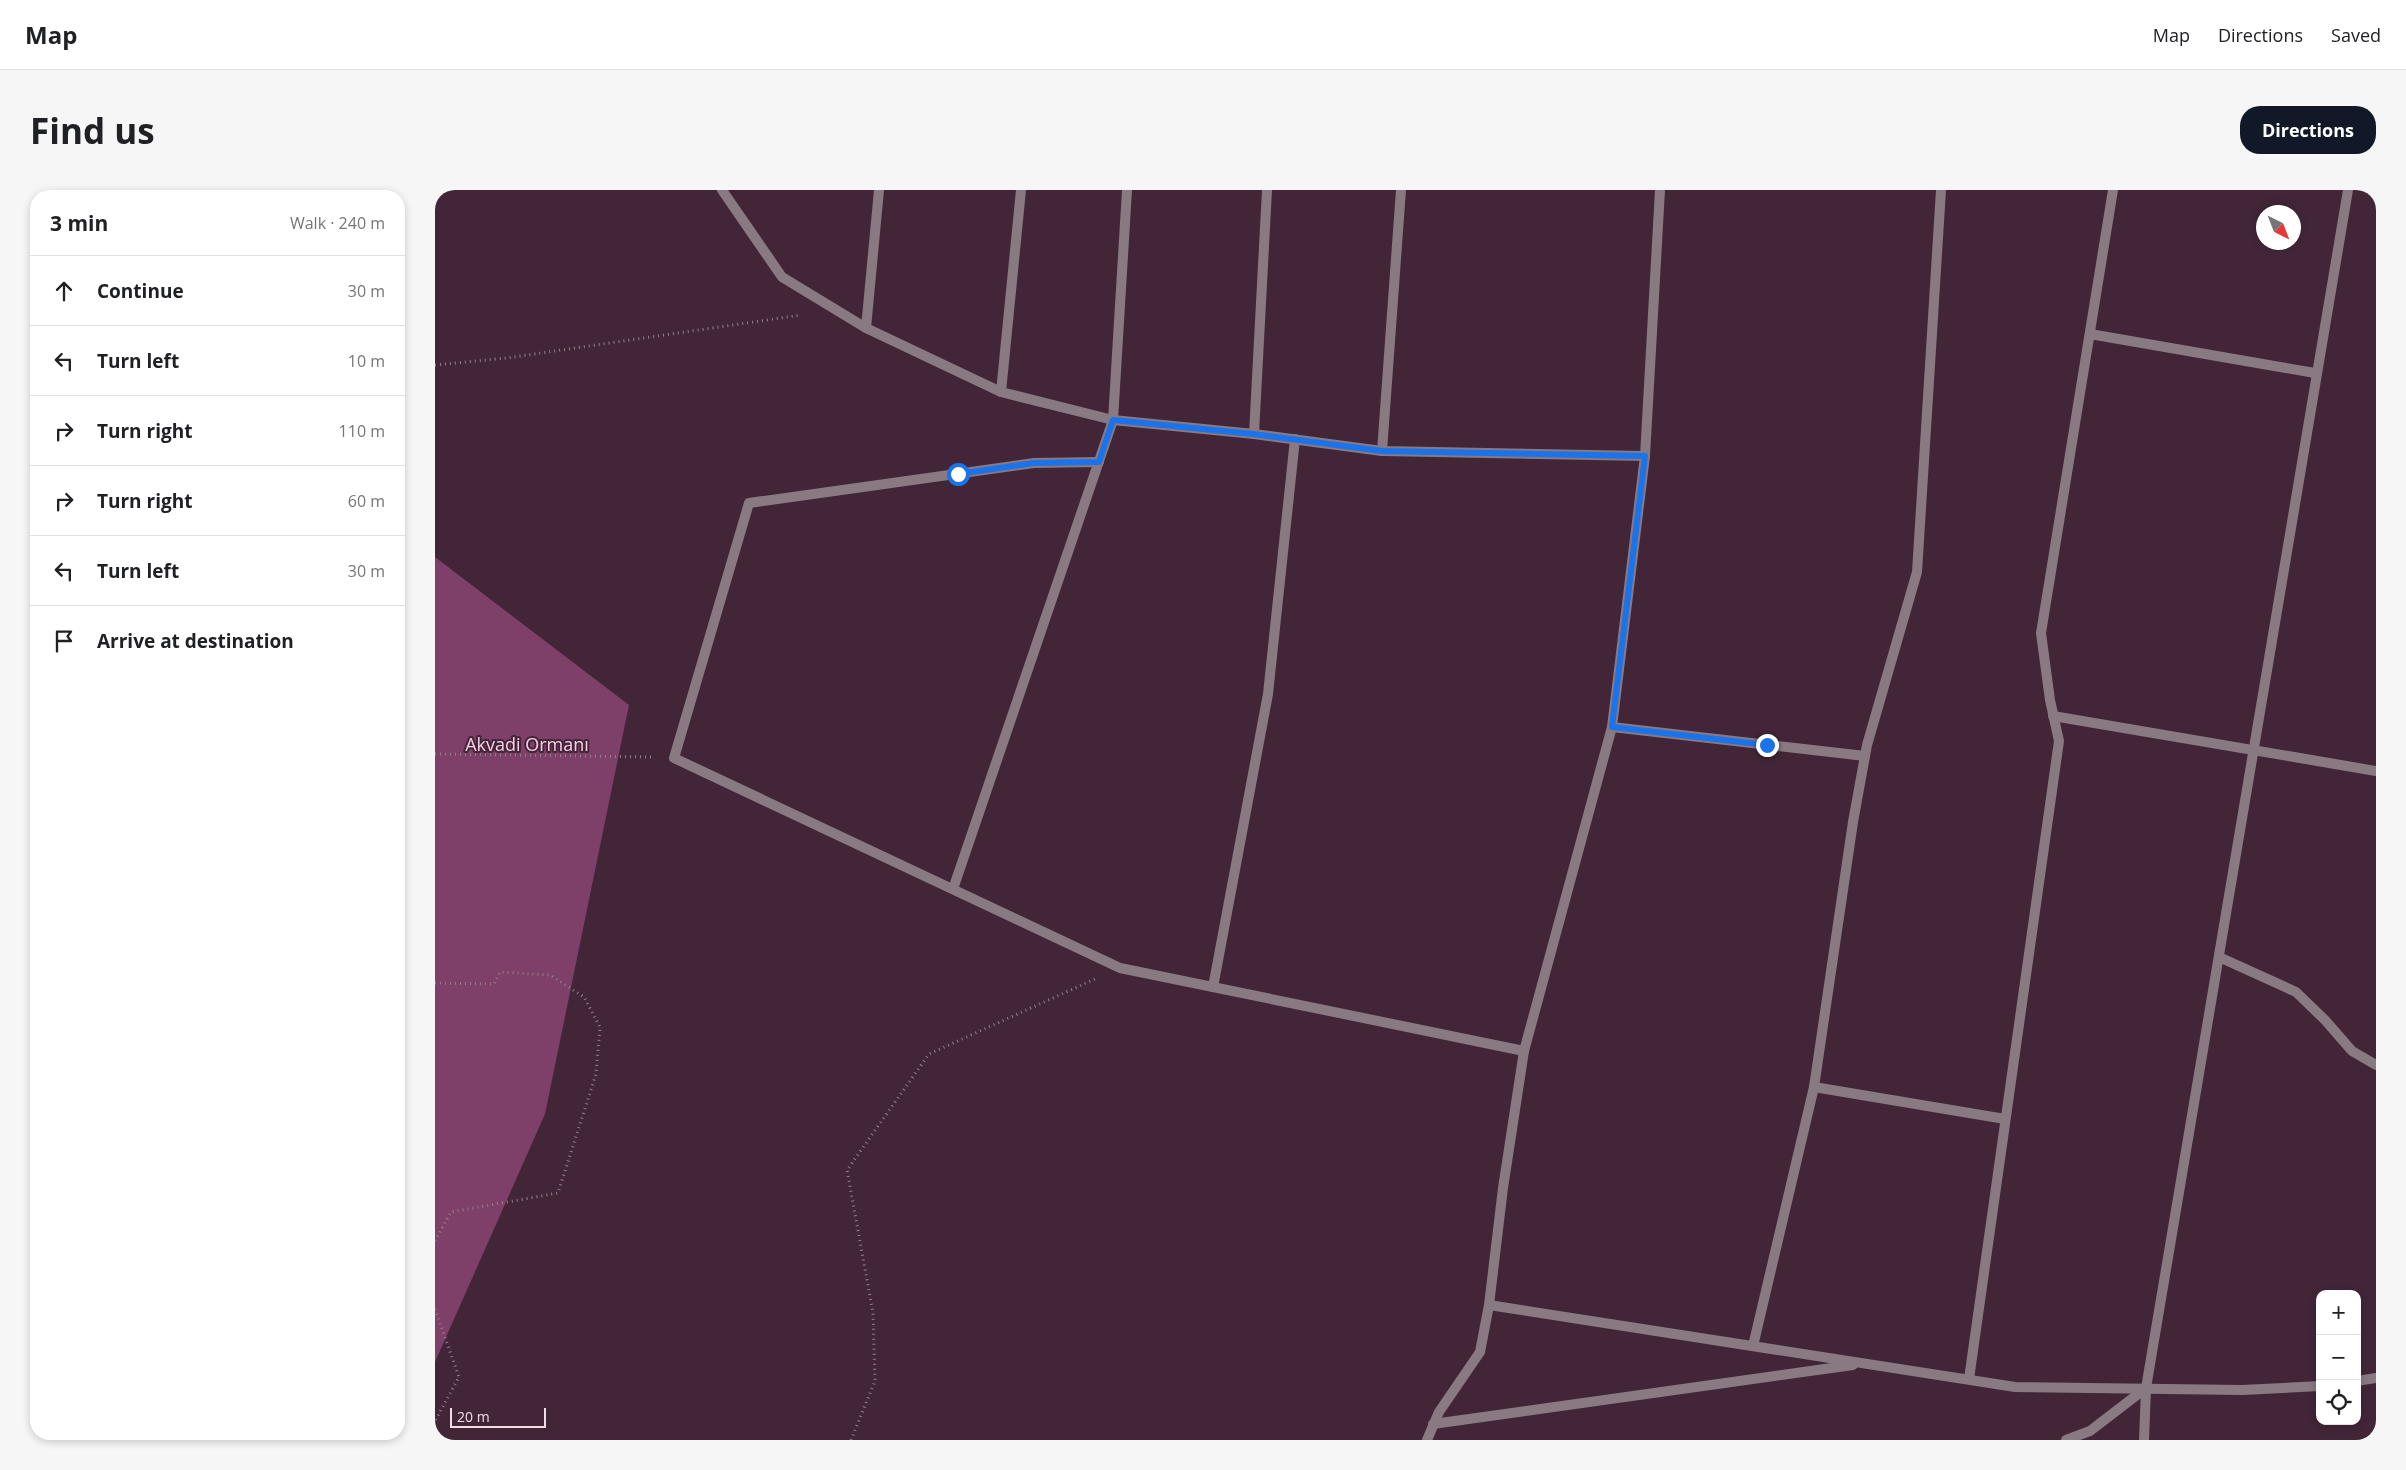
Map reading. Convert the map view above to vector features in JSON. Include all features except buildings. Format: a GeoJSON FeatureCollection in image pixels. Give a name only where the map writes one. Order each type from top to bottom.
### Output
{"type":"FeatureCollection","features":[{"type":"Feature","properties":{"kind":"street"},"geometry":{"type":"LineString","coordinates":[[722,190],[782,277],[866,328],[1001,392],[1113,420],[1253,434],[1382,451],[1645,456]]}},
{"type":"Feature","properties":{"kind":"street"},"geometry":{"type":"LineString","coordinates":[[866,328],[879,190]]}},
{"type":"Feature","properties":{"kind":"street"},"geometry":{"type":"LineString","coordinates":[[1001,392],[1021,190]]}},
{"type":"Feature","properties":{"kind":"street"},"geometry":{"type":"LineString","coordinates":[[953,889],[1113,420],[1127,190]]}},
{"type":"Feature","properties":{"kind":"street"},"geometry":{"type":"LineString","coordinates":[[1253,434],[1267,190]]}},
{"type":"Feature","properties":{"kind":"street"},"geometry":{"type":"LineString","coordinates":[[1382,451],[1401,190]]}},
{"type":"Feature","properties":{"kind":"street"},"geometry":{"type":"LineString","coordinates":[[1427,1440],[1439,1412],[1480,1352],[1489,1305],[1503,1188],[1524,1051],[1612,727],[1645,456],[1660,190]]}},
{"type":"Feature","properties":{"kind":"street"},"geometry":{"type":"LineString","coordinates":[[1753,1346],[1814,1087],[1853,822],[1865,756],[1917,572],[1941,190]]}},
{"type":"Feature","properties":{"kind":"street"},"geometry":{"type":"LineString","coordinates":[[1969,1379],[2059,741],[2053,716],[2041,633],[2113,190]]}},
{"type":"Feature","properties":{"kind":"street"},"geometry":{"type":"LineString","coordinates":[[2144,1440],[2146,1388],[2254,752],[2315,373],[2348,190]]}},
{"type":"Feature","properties":{"kind":"street"},"geometry":{"type":"LineString","coordinates":[[2090,334],[2315,373]]}},
{"type":"Feature","properties":{"kind":"street"},"geometry":{"type":"LineString","coordinates":[[1213,987],[1268,694],[1295,439]]}},
{"type":"Feature","properties":{"kind":"street"},"geometry":{"type":"LineString","coordinates":[[1099,462],[1034,463],[749,504],[674,758],[1120,968],[1524,1051]]}},
{"type":"Feature","properties":{"kind":"street"},"geometry":{"type":"LineString","coordinates":[[2053,716],[2254,752],[2376,771]]}},
{"type":"Feature","properties":{"kind":"street"},"geometry":{"type":"LineString","coordinates":[[1612,727],[1865,756]]}},
{"type":"Feature","properties":{"kind":"street"},"geometry":{"type":"LineString","coordinates":[[2219,957],[2296,992],[2325,1020],[2352,1051],[2376,1065]]}},
{"type":"Feature","properties":{"kind":"street"},"geometry":{"type":"LineString","coordinates":[[1814,1087],[2005,1119]]}},
{"type":"Feature","properties":{"kind":"street"},"geometry":{"type":"LineString","coordinates":[[1489,1305],[2015,1387],[2242,1390],[2316,1386]]}},
{"type":"Feature","properties":{"kind":"street"},"geometry":{"type":"LineString","coordinates":[[1433,1424],[1863,1363]]}},
{"type":"Feature","properties":{"kind":"street"},"geometry":{"type":"LineString","coordinates":[[2361,1380],[2376,1378]]}},
{"type":"Feature","properties":{"kind":"street"},"geometry":{"type":"LineString","coordinates":[[2066,1440],[2090,1431],[2146,1388]]}},
{"type":"Feature","properties":{"kind":"path"},"geometry":{"type":"LineString","coordinates":[[435,365],[507,358],[836,310]]}},
{"type":"Feature","properties":{"kind":"path"},"geometry":{"type":"LineString","coordinates":[[435,754],[674,758]]}},
{"type":"Feature","properties":{"kind":"path"},"geometry":{"type":"LineString","coordinates":[[851,1440],[875,1381],[873,1312],[847,1170],[929,1054],[1120,968]]}},
{"type":"Feature","properties":{"kind":"path"},"geometry":{"type":"LineString","coordinates":[[435,983],[494,984],[500,972],[550,975],[584,997],[600,1027],[596,1074],[558,1193],[451,1212],[435,1241]]}},
{"type":"Feature","properties":{"kind":"path"},"geometry":{"type":"LineString","coordinates":[[435,1309],[459,1377],[435,1421]]}},
{"type":"Feature","properties":{"kind":"green space","name":"Akvadi Ormanı"},"geometry":{"type":"Polygon","coordinates":[[[435,557],[629,705],[545,1114],[435,1362],[435,557]]]}},
{"type":"Feature","properties":{"kind":"route"},"geometry":{"type":"LineString","coordinates":[[958,474],[1034,463],[1099,462],[1113,420],[1253,434],[1382,451],[1645,456],[1612,727],[1767,745]]}}]}
